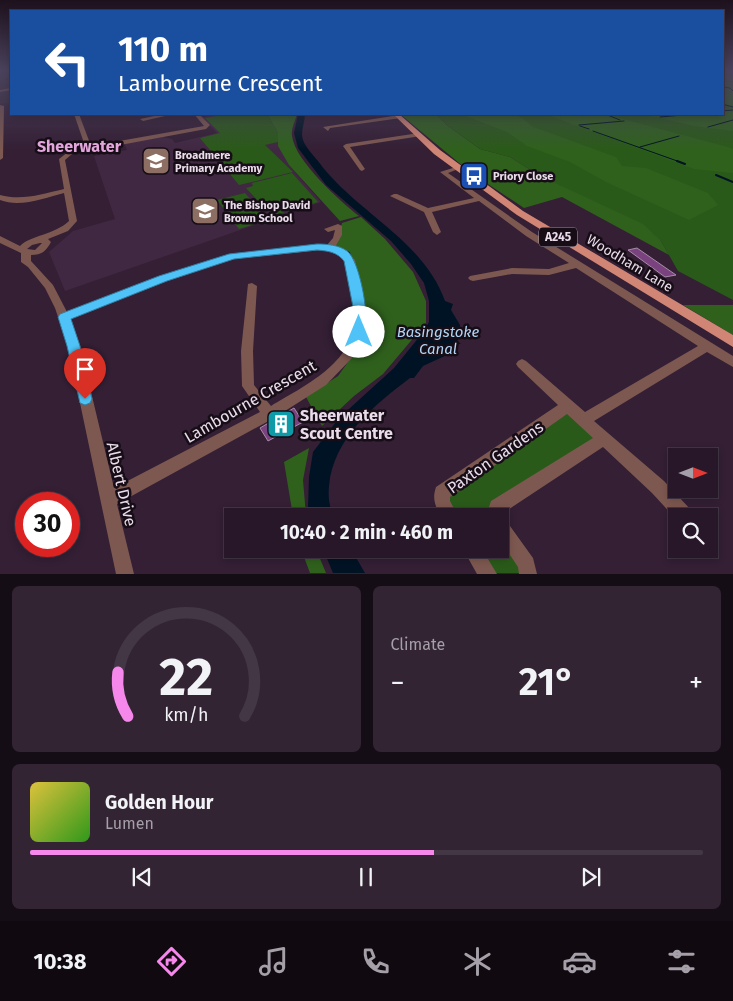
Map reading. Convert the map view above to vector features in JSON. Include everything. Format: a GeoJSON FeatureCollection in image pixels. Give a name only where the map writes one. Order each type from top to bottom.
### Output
{"type":"FeatureCollection","features":[{"type":"Feature","properties":{"kind":"main road","name":"Woodham Lane"},"geometry":{"type":"LineString","coordinates":[[397,115],[458,168],[543,227],[733,342]]}},
{"type":"Feature","properties":{"kind":"street"},"geometry":{"type":"LineString","coordinates":[[0,158],[1,106],[10,104]]}},
{"type":"Feature","properties":{"kind":"street"},"geometry":{"type":"LineString","coordinates":[[76,115],[88,146],[87,148]]}},
{"type":"Feature","properties":{"kind":"street"},"geometry":{"type":"LineString","coordinates":[[142,118],[164,115]]}},
{"type":"Feature","properties":{"kind":"street"},"geometry":{"type":"LineString","coordinates":[[28,253],[41,241],[73,221],[62,159],[87,148],[206,127],[207,125],[197,115]]}},
{"type":"Feature","properties":{"kind":"street"},"geometry":{"type":"LineString","coordinates":[[328,128],[326,127],[338,122],[397,115]]}},
{"type":"Feature","properties":{"kind":"street"},"geometry":{"type":"LineString","coordinates":[[149,129],[152,136]]}},
{"type":"Feature","properties":{"kind":"street"},"geometry":{"type":"LineString","coordinates":[[362,169],[346,146],[419,135]]}},
{"type":"Feature","properties":{"kind":"street"},"geometry":{"type":"LineString","coordinates":[[458,168],[443,172],[529,234],[733,362]]}},
{"type":"Feature","properties":{"kind":"street"},"geometry":{"type":"LineString","coordinates":[[0,197],[6,200],[22,200],[67,190]]}},
{"type":"Feature","properties":{"kind":"street"},"geometry":{"type":"LineString","coordinates":[[394,196],[427,211],[480,199]]}},
{"type":"Feature","properties":{"kind":"street"},"geometry":{"type":"LineString","coordinates":[[427,211],[436,232]]}},
{"type":"Feature","properties":{"kind":"street"},"geometry":{"type":"LineString","coordinates":[[64,317],[163,279],[233,256],[292,249],[330,248],[339,234],[339,228],[338,226],[328,229]]}},
{"type":"Feature","properties":{"kind":"street"},"geometry":{"type":"LineString","coordinates":[[529,234],[543,227]]}},
{"type":"Feature","properties":{"kind":"street","name":"Albert Drive"},"geometry":{"type":"LineString","coordinates":[[0,239],[10,244],[11,247],[28,253],[49,287],[64,317],[74,346],[125,574]]}},
{"type":"Feature","properties":{"kind":"street","name":"Lambourne Crescent"},"geometry":{"type":"LineString","coordinates":[[108,500],[269,414],[322,381],[352,351],[359,332],[361,317],[350,260],[343,253],[330,248]]}},
{"type":"Feature","properties":{"kind":"street"},"geometry":{"type":"LineString","coordinates":[[473,278],[512,271],[549,272],[578,264]]}},
{"type":"Feature","properties":{"kind":"street"},"geometry":{"type":"LineString","coordinates":[[621,291],[637,284]]}},
{"type":"Feature","properties":{"kind":"street"},"geometry":{"type":"LineString","coordinates":[[252,286],[247,351],[248,386],[269,414]]}},
{"type":"Feature","properties":{"kind":"street"},"geometry":{"type":"LineString","coordinates":[[585,419],[707,346]]}},
{"type":"Feature","properties":{"kind":"street"},"geometry":{"type":"LineString","coordinates":[[522,364],[585,419],[658,487],[678,508]]}},
{"type":"Feature","properties":{"kind":"street","name":"Paxton Gardens"},"geometry":{"type":"LineString","coordinates":[[445,508],[442,503],[442,493],[569,405]]}},
{"type":"Feature","properties":{"kind":"street"},"geometry":{"type":"LineString","coordinates":[[498,508],[605,438]]}},
{"type":"Feature","properties":{"kind":"street"},"geometry":{"type":"LineString","coordinates":[[509,538],[527,564],[528,574]]}},
{"type":"Feature","properties":{"kind":"street"},"geometry":{"type":"LineString","coordinates":[[478,558],[488,574]]}},
{"type":"Feature","properties":{"kind":"shaded area"},"geometry":{"type":"Polygon","coordinates":[[[0,97],[10,97],[10,103],[0,104],[0,97]]]}},
{"type":"Feature","properties":{"kind":"shaded area","name":"The Bishop David Brown School"},"geometry":{"type":"Polygon","coordinates":[[[215,115],[268,115],[278,133],[289,165],[321,202],[65,291],[49,252],[73,231],[115,219],[94,156],[127,150],[124,143],[162,137],[172,139],[175,143],[217,133],[202,117],[215,115]]]}},
{"type":"Feature","properties":{"kind":"green space"},"geometry":{"type":"Polygon","coordinates":[[[724,97],[733,97],[733,106],[724,104],[724,97]]]}},
{"type":"Feature","properties":{"kind":"green space"},"geometry":{"type":"Polygon","coordinates":[[[724,100],[733,101],[733,300],[678,271],[661,241],[540,176],[510,157],[480,149],[448,126],[437,115],[724,115],[724,100]]]}},
{"type":"Feature","properties":{"kind":"green space"},"geometry":{"type":"Polygon","coordinates":[[[724,110],[733,112],[733,131],[694,126],[646,115],[724,115],[724,110]]]}},
{"type":"Feature","properties":{"kind":"green space"},"geometry":{"type":"Polygon","coordinates":[[[222,115],[268,115],[278,133],[278,142],[265,145],[293,172],[239,185],[200,138],[220,133],[205,118],[222,115]]]}},
{"type":"Feature","properties":{"kind":"green space"},"geometry":{"type":"Polygon","coordinates":[[[268,115],[297,115],[292,136],[301,157],[320,180],[359,216],[340,221],[289,165],[278,146],[278,133],[268,115]]]}},
{"type":"Feature","properties":{"kind":"green space"},"geometry":{"type":"Polygon","coordinates":[[[401,115],[437,115],[448,126],[480,149],[510,157],[540,176],[643,224],[661,241],[669,255],[562,197],[524,208],[470,172],[401,115]]]}},
{"type":"Feature","properties":{"kind":"green space"},"geometry":{"type":"Polygon","coordinates":[[[465,115],[518,116],[531,126],[616,157],[622,166],[646,168],[708,193],[718,205],[689,220],[606,182],[570,162],[527,146],[507,132],[465,115]]]}},
{"type":"Feature","properties":{"kind":"green space"},"geometry":{"type":"Polygon","coordinates":[[[548,115],[608,115],[733,149],[733,173],[694,169],[548,115]]]}},
{"type":"Feature","properties":{"kind":"green space"},"geometry":{"type":"Polygon","coordinates":[[[292,173],[318,202],[272,216],[246,188],[253,186],[252,183],[292,173]]]}},
{"type":"Feature","properties":{"kind":"green space"},"geometry":{"type":"Polygon","coordinates":[[[245,193],[268,220],[239,229],[217,200],[245,193]]]}},
{"type":"Feature","properties":{"kind":"green space"},"geometry":{"type":"Polygon","coordinates":[[[361,217],[385,239],[413,272],[426,301],[426,323],[383,374],[354,396],[322,426],[306,397],[338,376],[364,340],[366,318],[350,252],[335,247],[342,223],[361,217]]]}},
{"type":"Feature","properties":{"kind":"green space"},"geometry":{"type":"Polygon","coordinates":[[[683,305],[733,305],[733,335],[683,305]]]}},
{"type":"Feature","properties":{"kind":"green space"},"geometry":{"type":"Polygon","coordinates":[[[569,405],[605,438],[498,508],[445,508],[442,503],[569,405]]]}},
{"type":"Feature","properties":{"kind":"green space"},"geometry":{"type":"Polygon","coordinates":[[[309,448],[303,480],[305,508],[292,508],[284,462],[309,448]]]}},
{"type":"Feature","properties":{"kind":"green space"},"geometry":{"type":"Polygon","coordinates":[[[509,540],[528,573],[488,573],[478,558],[509,558],[509,540]]]}},
{"type":"Feature","properties":{"kind":"green space"},"geometry":{"type":"Polygon","coordinates":[[[304,558],[320,558],[326,573],[310,573],[304,558]]]}},
{"type":"Feature","properties":{"kind":"water","name":"Basingstoke Canal"},"geometry":{"type":"Polygon","coordinates":[[[298,115],[305,115],[302,130],[304,143],[333,179],[405,243],[421,260],[434,279],[445,301],[453,304],[451,310],[460,325],[459,331],[455,335],[460,337],[457,341],[461,344],[457,344],[458,350],[423,366],[414,378],[410,378],[357,424],[347,438],[338,453],[332,469],[329,486],[331,508],[308,508],[309,477],[313,452],[339,418],[394,368],[424,331],[429,322],[429,301],[424,283],[411,264],[391,241],[326,185],[298,148],[294,133],[298,115]]]}},
{"type":"Feature","properties":{"kind":"water"},"geometry":{"type":"Polygon","coordinates":[[[327,558],[356,558],[365,573],[333,573],[327,558]]]}},
{"type":"Feature","properties":{"kind":"building"},"geometry":{"type":"Polygon","coordinates":[[[637,248],[676,275],[665,277],[628,250],[637,248]]]}},
{"type":"Feature","properties":{"kind":"building","name":"Sheerwater Scout Centre"},"geometry":{"type":"Polygon","coordinates":[[[294,408],[303,422],[268,441],[260,428],[294,408]]]}},
{"type":"Feature","properties":{"kind":"waterway"},"geometry":{"type":"LineString","coordinates":[[724,105],[733,107]]}},
{"type":"Feature","properties":{"kind":"waterway"},"geometry":{"type":"LineString","coordinates":[[724,111],[733,110]]}},
{"type":"Feature","properties":{"kind":"waterway"},"geometry":{"type":"LineString","coordinates":[[608,115],[620,120]]}},
{"type":"Feature","properties":{"kind":"waterway"},"geometry":{"type":"LineString","coordinates":[[660,117],[683,115]]}},
{"type":"Feature","properties":{"kind":"waterway"},"geometry":{"type":"LineString","coordinates":[[708,127],[733,120]]}},
{"type":"Feature","properties":{"kind":"waterway"},"geometry":{"type":"LineString","coordinates":[[579,125],[624,121]]}},
{"type":"Feature","properties":{"kind":"waterway"},"geometry":{"type":"LineString","coordinates":[[580,126],[589,129]]}},
{"type":"Feature","properties":{"kind":"waterway"},"geometry":{"type":"LineString","coordinates":[[593,131],[680,162]]}},
{"type":"Feature","properties":{"kind":"waterway"},"geometry":{"type":"LineString","coordinates":[[640,147],[679,136]]}},
{"type":"Feature","properties":{"kind":"waterway"},"geometry":{"type":"LineString","coordinates":[[677,161],[685,164]]}},
{"type":"Feature","properties":{"kind":"waterway"},"geometry":{"type":"LineString","coordinates":[[716,175],[733,182]]}},
{"type":"Feature","properties":{"kind":"place","name":"Broadmere Primary Academy"},"geometry":{"type":"Point","coordinates":[156,161]}},
{"type":"Feature","properties":{"kind":"place","name":"Priory Close"},"geometry":{"type":"Point","coordinates":[474,176]}},
{"type":"Feature","properties":{"kind":"place","name":"The Bishop David Brown School"},"geometry":{"type":"Point","coordinates":[205,211]}},
{"type":"Feature","properties":{"kind":"place","name":"Sheerwater Scout Centre"},"geometry":{"type":"Point","coordinates":[281,424]}},
{"type":"Feature","properties":{"kind":"district","name":"Sheerwater"},"geometry":{"type":"Point","coordinates":[79,146]}},
{"type":"Feature","properties":{"kind":"route"},"geometry":{"type":"LineString","coordinates":[[85,399],[74,346],[64,317],[163,279],[233,256],[317,247],[330,248],[343,253],[350,260],[361,317],[359,332]]}}]}
